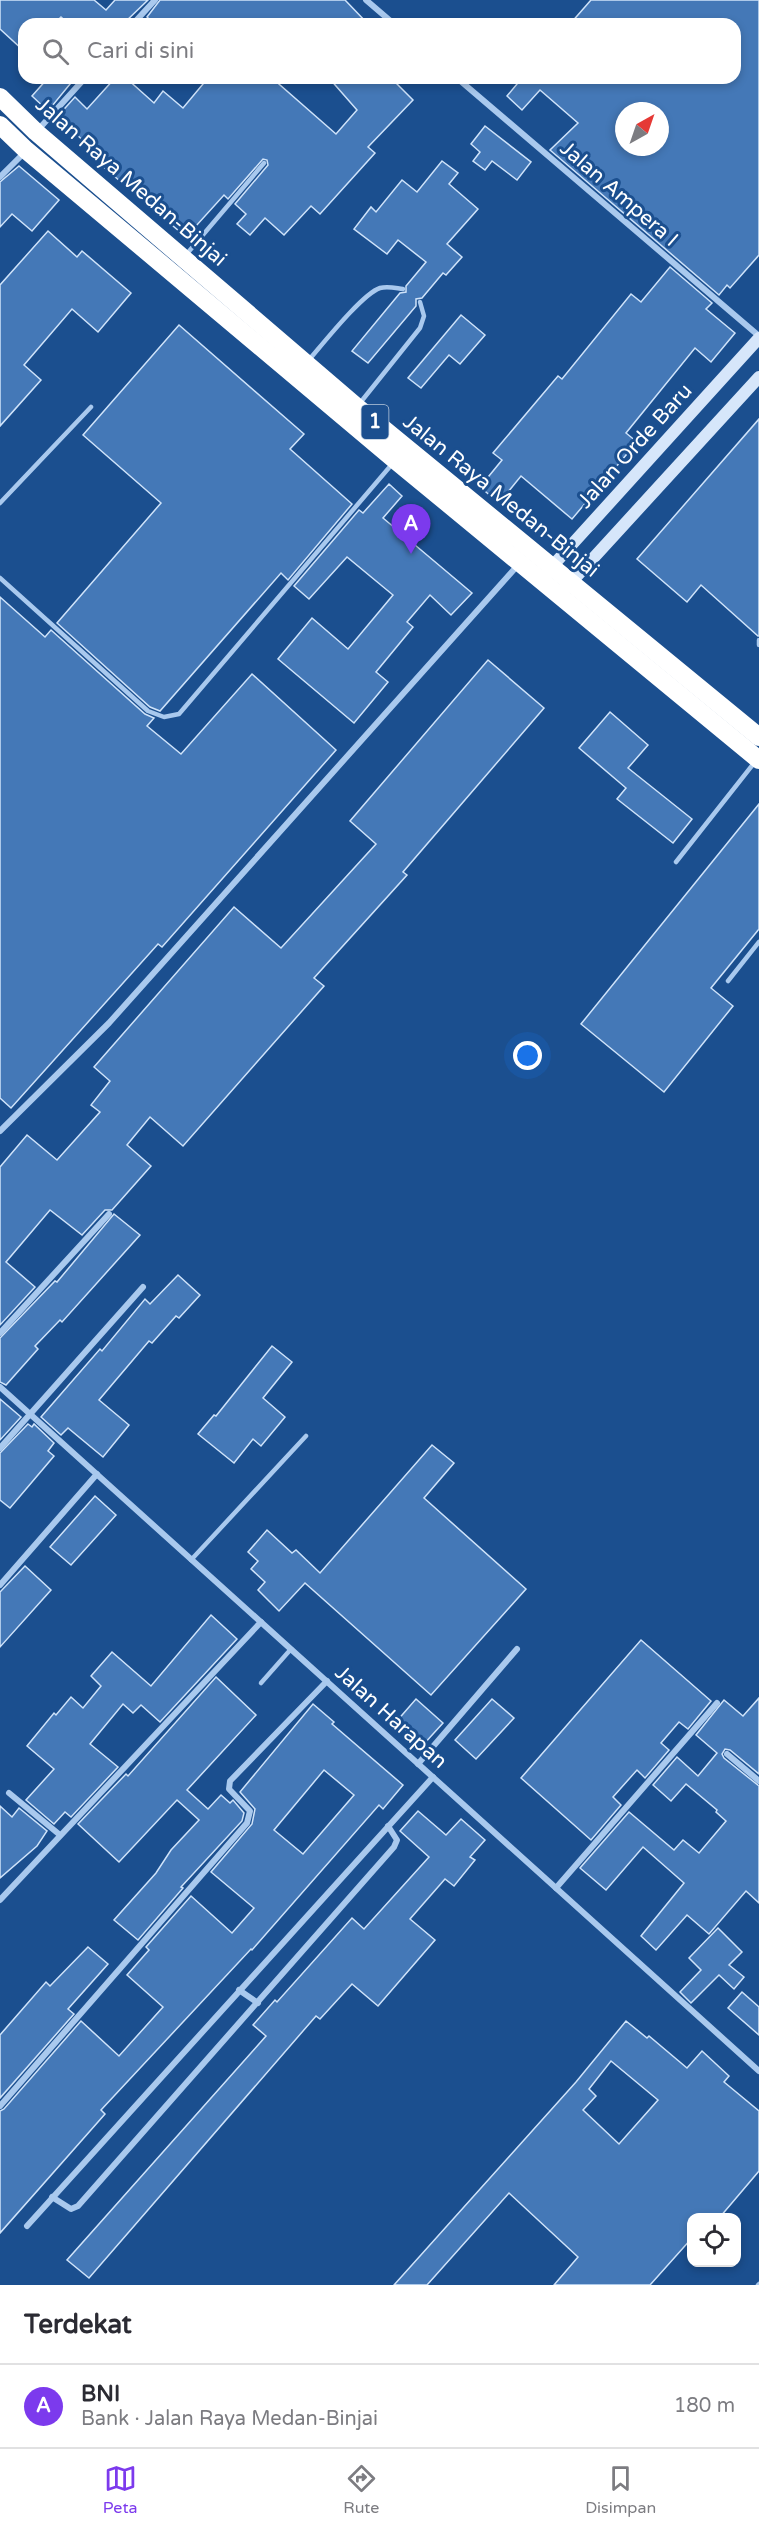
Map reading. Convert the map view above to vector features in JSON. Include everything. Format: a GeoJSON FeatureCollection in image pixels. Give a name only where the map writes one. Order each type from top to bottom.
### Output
{"type":"FeatureCollection","features":[{"type":"Feature","properties":{"kind":"highway","name":"Jalan Raya Medan-Binjai"},"geometry":{"type":"LineString","coordinates":[[0,97],[36,132],[357,407],[525,556]]}},
{"type":"Feature","properties":{"kind":"highway","name":"Jalan Raya Medan-Binjai"},"geometry":{"type":"LineString","coordinates":[[0,125],[26,150],[395,460],[546,573],[758,759]]}},
{"type":"Feature","properties":{"kind":"highway","name":"Jalan Raya Medan-Binjai"},"geometry":{"type":"LineString","coordinates":[[565,589],[759,737]]}},
{"type":"Feature","properties":{"kind":"main road","name":"Jalan Orde Baru"},"geometry":{"type":"LineString","coordinates":[[546,573],[759,337]]}},
{"type":"Feature","properties":{"kind":"main road"},"geometry":{"type":"LineString","coordinates":[[565,589],[759,376]]}},
{"type":"Feature","properties":{"kind":"street"},"geometry":{"type":"LineString","coordinates":[[138,18],[155,0]]}},
{"type":"Feature","properties":{"kind":"street"},"geometry":{"type":"LineString","coordinates":[[366,0],[387,18]]}},
{"type":"Feature","properties":{"kind":"street"},"geometry":{"type":"LineString","coordinates":[[36,132],[80,84]]}},
{"type":"Feature","properties":{"kind":"street","name":"Jalan Ampera I"},"geometry":{"type":"LineString","coordinates":[[464,84],[759,337]]}},
{"type":"Feature","properties":{"kind":"street"},"geometry":{"type":"LineString","coordinates":[[0,177],[26,150]]}},
{"type":"Feature","properties":{"kind":"street"},"geometry":{"type":"LineString","coordinates":[[0,1131],[109,1023],[525,556]]}},
{"type":"Feature","properties":{"kind":"street"},"geometry":{"type":"LineString","coordinates":[[0,1333],[110,1214]]}},
{"type":"Feature","properties":{"kind":"street"},"geometry":{"type":"LineString","coordinates":[[0,1449],[143,1287]]}},
{"type":"Feature","properties":{"kind":"street","name":"Jalan Harapan"},"geometry":{"type":"LineString","coordinates":[[0,1387],[759,2071]]}},
{"type":"Feature","properties":{"kind":"street"},"geometry":{"type":"LineString","coordinates":[[0,1585],[97,1474]]}},
{"type":"Feature","properties":{"kind":"street"},"geometry":{"type":"LineString","coordinates":[[0,1900],[261,1622]]}},
{"type":"Feature","properties":{"kind":"street"},"geometry":{"type":"LineString","coordinates":[[418,1764],[517,1649]]}},
{"type":"Feature","properties":{"kind":"street"},"geometry":{"type":"LineString","coordinates":[[0,2106],[248,1823],[250,1811],[229,1789],[230,1781],[327,1682]]}},
{"type":"Feature","properties":{"kind":"street"},"geometry":{"type":"LineString","coordinates":[[556,1888],[717,1703]]}},
{"type":"Feature","properties":{"kind":"street"},"geometry":{"type":"LineString","coordinates":[[727,1754],[759,1781]]}},
{"type":"Feature","properties":{"kind":"street"},"geometry":{"type":"LineString","coordinates":[[27,2226],[433,1777]]}},
{"type":"Feature","properties":{"kind":"street"},"geometry":{"type":"LineString","coordinates":[[9,1793],[60,1835]]}},
{"type":"Feature","properties":{"kind":"street"},"geometry":{"type":"LineString","coordinates":[[52,2197],[71,2209],[78,2206],[394,1847],[397,1840],[388,1826]]}},
{"type":"Feature","properties":{"kind":"street"},"geometry":{"type":"LineString","coordinates":[[239,1990],[258,2003]]}},
{"type":"Feature","properties":{"kind":"lane"},"geometry":{"type":"LineString","coordinates":[[183,258],[264,162]]}},
{"type":"Feature","properties":{"kind":"lane"},"geometry":{"type":"LineString","coordinates":[[305,363],[365,299],[378,289],[391,287],[403,290]]}},
{"type":"Feature","properties":{"kind":"lane"},"geometry":{"type":"LineString","coordinates":[[357,407],[420,328],[424,316],[420,302]]}},
{"type":"Feature","properties":{"kind":"lane"},"geometry":{"type":"LineString","coordinates":[[0,503],[91,407]]}},
{"type":"Feature","properties":{"kind":"lane"},"geometry":{"type":"LineString","coordinates":[[0,578],[148,711],[164,717],[179,714],[395,460]]}},
{"type":"Feature","properties":{"kind":"lane"},"geometry":{"type":"LineString","coordinates":[[759,640],[759,645]]}},
{"type":"Feature","properties":{"kind":"lane"},"geometry":{"type":"LineString","coordinates":[[676,862],[758,759]]}},
{"type":"Feature","properties":{"kind":"lane"},"geometry":{"type":"LineString","coordinates":[[728,981],[759,942]]}},
{"type":"Feature","properties":{"kind":"lane"},"geometry":{"type":"LineString","coordinates":[[191,1560],[306,1436]]}},
{"type":"Feature","properties":{"kind":"lane"},"geometry":{"type":"LineString","coordinates":[[261,1683],[291,1649]]}},
{"type":"Feature","properties":{"kind":"building"},"geometry":{"type":"Polygon","coordinates":[[[0,0],[94,0],[106,10],[115,0],[148,0],[129,18],[18,18],[18,46],[0,29],[0,0]]]}},
{"type":"Feature","properties":{"kind":"building"},"geometry":{"type":"Polygon","coordinates":[[[160,0],[345,0],[362,18],[148,18],[160,0]]]}},
{"type":"Feature","properties":{"kind":"building"},"geometry":{"type":"Polygon","coordinates":[[[591,0],[759,0],[759,255],[730,288],[727,285],[719,295],[550,150],[578,123],[540,90],[522,110],[507,96],[517,84],[741,84],[741,18],[575,18],[591,0]]]}},
{"type":"Feature","properties":{"kind":"building"},"geometry":{"type":"Polygon","coordinates":[[[43,84],[70,84],[48,111],[32,96],[43,84]]]}},
{"type":"Feature","properties":{"kind":"building"},"geometry":{"type":"Polygon","coordinates":[[[110,84],[133,84],[154,103],[163,91],[183,108],[203,84],[279,84],[336,134],[357,110],[334,84],[397,84],[413,100],[368,147],[375,153],[320,214],[311,206],[284,235],[265,218],[250,235],[237,224],[246,214],[235,204],[268,165],[267,160],[263,159],[228,199],[224,195],[186,237],[101,165],[105,160],[57,117],[75,97],[87,109],[110,84]]]}},
{"type":"Feature","properties":{"kind":"building"},"geometry":{"type":"Polygon","coordinates":[[[485,126],[531,162],[517,180],[492,161],[485,170],[473,161],[480,152],[471,144],[485,126]]]}},
{"type":"Feature","properties":{"kind":"building"},"geometry":{"type":"Polygon","coordinates":[[[442,161],[458,173],[449,184],[478,209],[447,244],[462,257],[446,275],[443,273],[422,298],[416,299],[416,306],[368,363],[352,351],[400,293],[406,292],[406,286],[426,262],[398,240],[387,254],[354,229],[371,207],[376,212],[402,180],[417,192],[442,161]]]}},
{"type":"Feature","properties":{"kind":"building"},"geometry":{"type":"Polygon","coordinates":[[[19,166],[59,200],[32,231],[12,214],[0,227],[0,182],[19,166]]]}},
{"type":"Feature","properties":{"kind":"building"},"geometry":{"type":"Polygon","coordinates":[[[48,231],[77,257],[82,251],[131,293],[98,332],[72,309],[24,365],[41,380],[0,426],[0,285],[48,231]]]}},
{"type":"Feature","properties":{"kind":"building"},"geometry":{"type":"Polygon","coordinates":[[[670,267],[712,303],[706,309],[735,333],[711,362],[695,348],[626,433],[637,442],[572,519],[521,476],[499,503],[480,487],[502,460],[493,453],[558,376],[562,379],[631,294],[641,302],[670,267]]]}},
{"type":"Feature","properties":{"kind":"building"},"geometry":{"type":"Polygon","coordinates":[[[461,315],[485,335],[460,364],[449,355],[421,388],[408,378],[461,315]]]}},
{"type":"Feature","properties":{"kind":"building"},"geometry":{"type":"Polygon","coordinates":[[[179,325],[304,434],[290,449],[352,504],[288,580],[281,573],[160,711],[150,707],[57,623],[161,503],[83,435],[179,325]]]}},
{"type":"Feature","properties":{"kind":"building"},"geometry":{"type":"Polygon","coordinates":[[[759,419],[758,636],[701,585],[687,602],[637,559],[759,419]]]}},
{"type":"Feature","properties":{"kind":"building"},"geometry":{"type":"Polygon","coordinates":[[[389,484],[402,496],[383,518],[472,593],[451,615],[430,595],[407,622],[413,627],[376,672],[388,682],[354,723],[278,659],[312,618],[348,649],[393,595],[347,557],[309,599],[294,586],[359,510],[363,513],[389,484]]]}},
{"type":"Feature","properties":{"kind":"building"},"geometry":{"type":"Polygon","coordinates":[[[0,597],[45,637],[51,630],[145,714],[154,718],[147,726],[181,754],[252,674],[336,750],[162,947],[158,944],[11,1108],[0,1098],[0,597]]]}},
{"type":"Feature","properties":{"kind":"building"},"geometry":{"type":"Polygon","coordinates":[[[488,660],[544,708],[403,872],[407,875],[314,978],[324,986],[183,1146],[150,1117],[127,1145],[151,1166],[112,1210],[105,1210],[82,1235],[50,1210],[6,1262],[35,1287],[0,1325],[0,1167],[27,1135],[57,1160],[100,1112],[91,1105],[110,1081],[94,1067],[234,907],[281,948],[376,844],[350,821],[488,660]]]}},
{"type":"Feature","properties":{"kind":"building"},"geometry":{"type":"Polygon","coordinates":[[[610,712],[648,745],[628,768],[692,819],[673,843],[617,799],[626,788],[579,748],[610,712]]]}},
{"type":"Feature","properties":{"kind":"building"},"geometry":{"type":"Polygon","coordinates":[[[759,804],[759,929],[711,988],[733,1006],[664,1092],[581,1024],[759,804]]]}},
{"type":"Feature","properties":{"kind":"building"},"geometry":{"type":"Polygon","coordinates":[[[114,1214],[140,1235],[62,1322],[60,1320],[35,1346],[38,1349],[6,1385],[0,1382],[0,1338],[55,1281],[57,1282],[114,1214]]]}},
{"type":"Feature","properties":{"kind":"building"},"geometry":{"type":"Polygon","coordinates":[[[178,1275],[200,1295],[179,1318],[176,1316],[152,1343],[149,1341],[99,1400],[129,1425],[103,1457],[68,1428],[61,1435],[41,1417],[100,1349],[102,1351],[145,1299],[150,1304],[178,1275]]]}},
{"type":"Feature","properties":{"kind":"building"},"geometry":{"type":"Polygon","coordinates":[[[272,1346],[292,1362],[263,1398],[285,1417],[261,1446],[253,1439],[234,1463],[198,1434],[214,1415],[216,1416],[272,1346]]]}},
{"type":"Feature","properties":{"kind":"building"},"geometry":{"type":"Polygon","coordinates":[[[0,1399],[21,1417],[0,1440],[0,1399]]]}},
{"type":"Feature","properties":{"kind":"building"},"geometry":{"type":"Polygon","coordinates":[[[28,1424],[32,1427],[34,1424],[54,1443],[48,1451],[54,1456],[10,1508],[0,1500],[0,1453],[28,1424]]]}},
{"type":"Feature","properties":{"kind":"building"},"geometry":{"type":"Polygon","coordinates":[[[432,1445],[454,1463],[424,1498],[526,1589],[431,1695],[305,1583],[279,1611],[258,1590],[265,1582],[251,1569],[258,1561],[248,1552],[267,1530],[292,1553],[296,1550],[320,1573],[432,1445]]]}},
{"type":"Feature","properties":{"kind":"building"},"geometry":{"type":"Polygon","coordinates":[[[95,1496],[116,1515],[71,1565],[50,1547],[95,1496]]]}},
{"type":"Feature","properties":{"kind":"building"},"geometry":{"type":"Polygon","coordinates":[[[25,1566],[51,1590],[0,1647],[0,1592],[25,1566]]]}},
{"type":"Feature","properties":{"kind":"building"},"geometry":{"type":"Polygon","coordinates":[[[211,1615],[237,1639],[160,1722],[141,1705],[133,1713],[123,1704],[90,1744],[118,1767],[71,1817],[65,1812],[54,1824],[26,1800],[54,1769],[27,1746],[54,1713],[56,1715],[71,1697],[83,1708],[101,1686],[91,1676],[112,1652],[151,1686],[211,1615]]]}},
{"type":"Feature","properties":{"kind":"building"},"geometry":{"type":"Polygon","coordinates":[[[641,1640],[711,1701],[688,1729],[679,1722],[661,1743],[669,1750],[645,1778],[637,1770],[613,1797],[621,1805],[591,1840],[521,1778],[641,1640]]]}},
{"type":"Feature","properties":{"kind":"building"},"geometry":{"type":"Polygon","coordinates":[[[216,1677],[256,1715],[187,1790],[208,1809],[221,1795],[230,1803],[233,1800],[244,1813],[242,1821],[181,1887],[183,1888],[138,1940],[114,1920],[156,1873],[171,1850],[199,1820],[177,1800],[119,1862],[78,1824],[126,1774],[128,1776],[216,1677]]]}},
{"type":"Feature","properties":{"kind":"building"},"geometry":{"type":"Polygon","coordinates":[[[759,1698],[759,1774],[730,1750],[725,1749],[722,1754],[759,1786],[759,1903],[746,1891],[709,1934],[687,1915],[656,1950],[641,1936],[684,1883],[643,1847],[606,1890],[580,1868],[629,1812],[674,1850],[683,1840],[699,1853],[726,1821],[716,1812],[717,1810],[686,1784],[671,1801],[653,1785],[677,1757],[698,1776],[717,1753],[696,1735],[724,1700],[743,1716],[759,1698]]]}},
{"type":"Feature","properties":{"kind":"building"},"geometry":{"type":"Polygon","coordinates":[[[416,1699],[443,1723],[423,1745],[396,1722],[416,1699]]]}},
{"type":"Feature","properties":{"kind":"building"},"geometry":{"type":"Polygon","coordinates":[[[492,1699],[514,1718],[476,1759],[455,1740],[492,1699]]]}},
{"type":"Feature","properties":{"kind":"building"},"geometry":{"type":"Polygon","coordinates":[[[313,1704],[334,1722],[332,1724],[403,1785],[383,1809],[379,1805],[252,1950],[101,2110],[105,2114],[0,2233],[0,2111],[81,2021],[119,2056],[163,2007],[127,1975],[149,1950],[146,1947],[191,1896],[232,1933],[254,1908],[211,1872],[252,1824],[255,1809],[240,1792],[313,1704]],[[324,1770],[274,1830],[303,1854],[354,1795],[324,1770]]]}},
{"type":"Feature","properties":{"kind":"building"},"geometry":{"type":"Polygon","coordinates":[[[0,1806],[12,1817],[19,1808],[47,1831],[37,1846],[0,1878],[0,1806]]]}},
{"type":"Feature","properties":{"kind":"building"},"geometry":{"type":"Polygon","coordinates":[[[418,1811],[446,1835],[461,1819],[485,1840],[470,1857],[475,1860],[454,1886],[445,1879],[410,1919],[435,1940],[378,2006],[352,1984],[320,2019],[316,2016],[89,2278],[67,2260],[266,2036],[253,2025],[275,2000],[277,2002],[352,1918],[364,1929],[429,1857],[400,1831],[418,1811]]]}},
{"type":"Feature","properties":{"kind":"building"},"geometry":{"type":"Polygon","coordinates":[[[718,1928],[742,1952],[729,1965],[744,1977],[734,1989],[719,1975],[691,2003],[680,1992],[701,1970],[689,1958],[718,1928]]]}},
{"type":"Feature","properties":{"kind":"building"},"geometry":{"type":"Polygon","coordinates":[[[88,1947],[108,1964],[68,2009],[74,2014],[0,2098],[0,2035],[46,1982],[50,1986],[88,1947]]]}},
{"type":"Feature","properties":{"kind":"building"},"geometry":{"type":"Polygon","coordinates":[[[742,1992],[759,2007],[759,2035],[728,2008],[742,1992]]]}},
{"type":"Feature","properties":{"kind":"building"},"geometry":{"type":"Polygon","coordinates":[[[626,2021],[647,2038],[649,2036],[687,2068],[702,2051],[729,2076],[724,2082],[759,2111],[759,2171],[723,2213],[687,2213],[687,2244],[650,2285],[554,2285],[578,2257],[509,2193],[427,2285],[394,2285],[576,2082],[626,2021]],[[611,2061],[589,2089],[596,2096],[583,2110],[619,2144],[658,2100],[611,2061]]]}},
{"type":"Feature","properties":{"kind":"place","name":"BNI"},"geometry":{"type":"Point","coordinates":[411,554]}}]}
